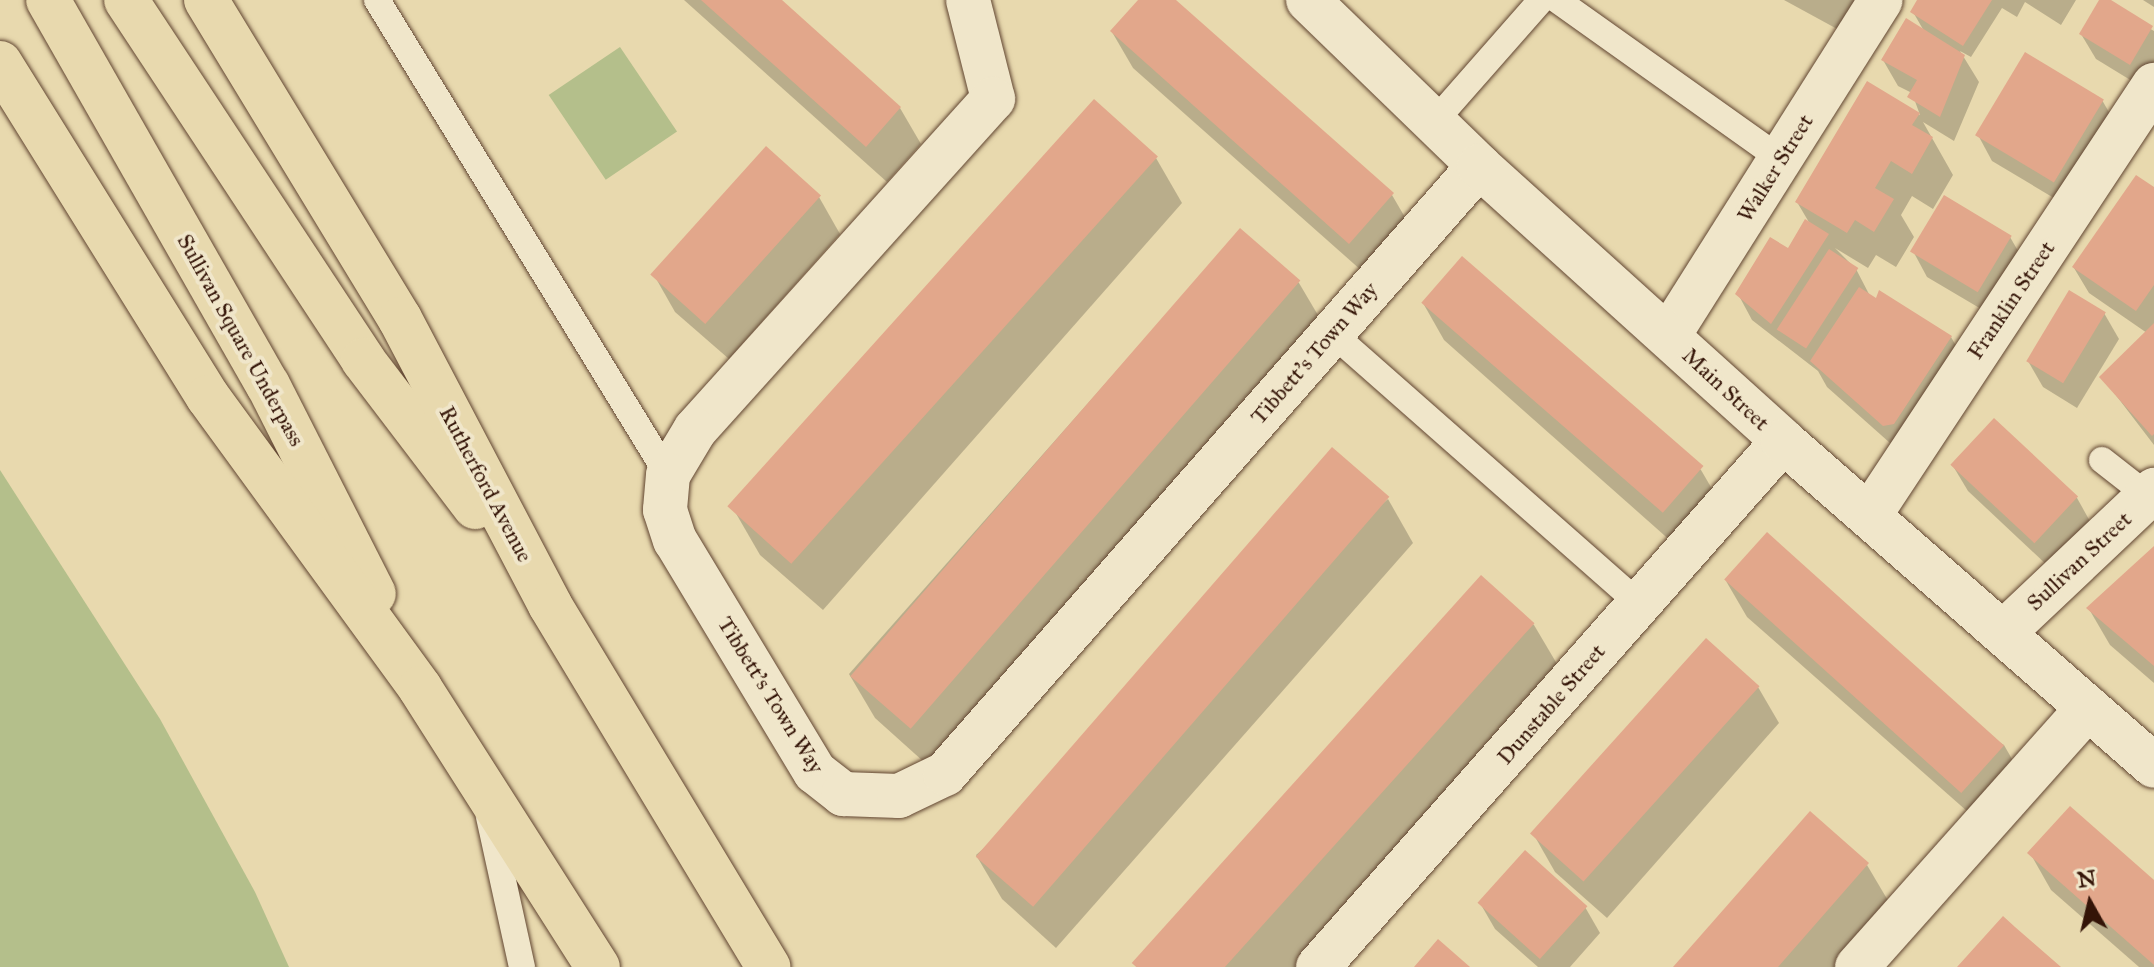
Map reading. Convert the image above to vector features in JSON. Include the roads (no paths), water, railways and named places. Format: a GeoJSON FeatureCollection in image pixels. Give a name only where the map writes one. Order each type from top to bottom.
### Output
{"type":"FeatureCollection","features":[{"type":"Feature","properties":{"kind":"main road","name":"Sullivan Square Underpass"},"geometry":{"type":"LineString","coordinates":[[48,0],[268,385],[420,688]]}},
{"type":"Feature","properties":{"kind":"main road"},"geometry":{"type":"LineString","coordinates":[[126,0],[363,360],[550,605]]}},
{"type":"Feature","properties":{"kind":"main road","name":"Rutherford Avenue"},"geometry":{"type":"LineString","coordinates":[[206,0],[400,319],[550,605],[768,967]]}},
{"type":"Feature","properties":{"kind":"main road"},"geometry":{"type":"LineString","coordinates":[[0,63],[208,397],[420,688],[598,967]]}},
{"type":"Feature","properties":{"kind":"street","name":"Tibbett's Town Way"},"geometry":{"type":"LineString","coordinates":[[968,0],[993,99],[695,430],[668,475],[665,510],[675,540],[815,772],[843,794],[899,796],[945,774],[1479,166]]}},
{"type":"Feature","properties":{"kind":"street","name":"Main Street"},"geometry":{"type":"LineString","coordinates":[[1308,0],[1479,166],[1783,441],[2154,766]]}},
{"type":"Feature","properties":{"kind":"street","name":"Walker Street"},"geometry":{"type":"LineString","coordinates":[[1669,335],[1881,0]]}},
{"type":"Feature","properties":{"kind":"street","name":"Franklin Street"},"geometry":{"type":"LineString","coordinates":[[1869,516],[1984,366],[2154,85]]}},
{"type":"Feature","properties":{"kind":"street","name":"Dunstable Street"},"geometry":{"type":"LineString","coordinates":[[1318,967],[1783,441]]}},
{"type":"Feature","properties":{"kind":"street","name":"Sullivan Street"},"geometry":{"type":"LineString","coordinates":[[2004,632],[2151,493]]}},
{"type":"Feature","properties":{"kind":"street"},"geometry":{"type":"LineString","coordinates":[[1857,967],[2088,708]]}},
{"type":"Feature","properties":{"kind":"lane"},"geometry":{"type":"LineString","coordinates":[[377,0],[668,475]]}},
{"type":"Feature","properties":{"kind":"lane"},"geometry":{"type":"LineString","coordinates":[[1434,122],[1541,0]]}},
{"type":"Feature","properties":{"kind":"lane"},"geometry":{"type":"LineString","coordinates":[[1557,0],[1781,159]]}},
{"type":"Feature","properties":{"kind":"lane"},"geometry":{"type":"LineString","coordinates":[[1332,333],[1639,604]]}},
{"type":"Feature","properties":{"kind":"lane"},"geometry":{"type":"LineString","coordinates":[[2102,460],[2151,493]]}},
{"type":"Feature","properties":{"kind":"lane"},"geometry":{"type":"LineString","coordinates":[[476,779],[522,967]]}}]}
